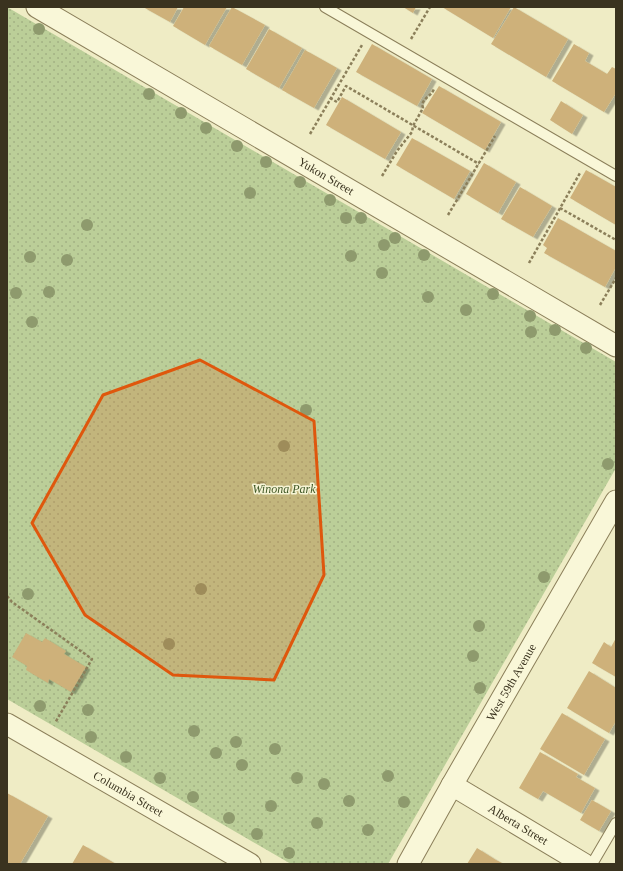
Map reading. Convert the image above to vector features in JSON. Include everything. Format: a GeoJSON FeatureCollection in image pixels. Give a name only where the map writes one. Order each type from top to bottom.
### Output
{"type":"FeatureCollection","features":[{"type":"Feature","properties":{"kind":"street","name":"Yukon Street"},"geometry":{"type":"LineString","coordinates":[[37,7],[616,346]]}},
{"type":"Feature","properties":{"kind":"street","name":"West 59th Avenue"},"geometry":{"type":"LineString","coordinates":[[408,864],[616,501]]}},
{"type":"Feature","properties":{"kind":"street","name":"Columbia Street"},"geometry":{"type":"LineString","coordinates":[[7,724],[250,864]]}},
{"type":"Feature","properties":{"kind":"street","name":"Alberta Street"},"geometry":{"type":"LineString","coordinates":[[452,785],[584,864]]}},
{"type":"Feature","properties":{"kind":"lane"},"geometry":{"type":"LineString","coordinates":[[325,7],[616,176]]}},
{"type":"Feature","properties":{"kind":"lane"},"geometry":{"type":"LineString","coordinates":[[592,864],[616,823]]}},
{"type":"Feature","properties":{"kind":"path"},"geometry":{"type":"LineString","coordinates":[[403,52],[430,7]]}},
{"type":"Feature","properties":{"kind":"path"},"geometry":{"type":"LineString","coordinates":[[310,134],[369,32]]}},
{"type":"Feature","properties":{"kind":"path"},"geometry":{"type":"LineString","coordinates":[[382,176],[397,151],[412,132],[413,126],[423,108],[422,104],[426,97],[431,94],[442,75]]}},
{"type":"Feature","properties":{"kind":"path"},"geometry":{"type":"LineString","coordinates":[[330,98],[337,102],[346,86],[478,164]]}},
{"type":"Feature","properties":{"kind":"path"},"geometry":{"type":"LineString","coordinates":[[448,215],[495,136]]}},
{"type":"Feature","properties":{"kind":"path"},"geometry":{"type":"LineString","coordinates":[[528,263],[588,160]]}},
{"type":"Feature","properties":{"kind":"path"},"geometry":{"type":"LineString","coordinates":[[560,208],[616,240]]}},
{"type":"Feature","properties":{"kind":"path"},"geometry":{"type":"LineString","coordinates":[[600,305],[616,278]]}},
{"type":"Feature","properties":{"kind":"path"},"geometry":{"type":"LineString","coordinates":[[7,596],[12,602],[92,659],[55,723]]}},
{"type":"Feature","properties":{"kind":"path"},"geometry":{"type":"LineString","coordinates":[[7,603],[12,602]]}},
{"type":"Feature","properties":{"kind":"highlighted area"},"geometry":{"type":"Polygon","coordinates":[[[200,360],[314,421],[324,575],[274,680],[173,675],[85,615],[32,523],[103,395],[200,360]]]}},
{"type":"Feature","properties":{"kind":"green space","name":"Winona Park"},"geometry":{"type":"Polygon","coordinates":[[[7,7],[616,362],[616,468],[388,864],[291,864],[7,699],[7,7]]]}},
{"type":"Feature","properties":{"kind":"building"},"geometry":{"type":"Polygon","coordinates":[[[143,7],[178,7],[170,22],[143,7]]]}},
{"type":"Feature","properties":{"kind":"building"},"geometry":{"type":"Polygon","coordinates":[[[184,7],[227,7],[205,45],[173,26],[184,7]]]}},
{"type":"Feature","properties":{"kind":"building"},"geometry":{"type":"Polygon","coordinates":[[[232,7],[265,25],[242,65],[209,46],[232,7]]]}},
{"type":"Feature","properties":{"kind":"building"},"geometry":{"type":"Polygon","coordinates":[[[403,7],[416,7],[413,13],[403,7]]]}},
{"type":"Feature","properties":{"kind":"building"},"geometry":{"type":"Polygon","coordinates":[[[442,7],[511,7],[493,38],[442,7]]]}},
{"type":"Feature","properties":{"kind":"building"},"geometry":{"type":"Polygon","coordinates":[[[514,7],[568,39],[546,77],[491,44],[514,7]]]}},
{"type":"Feature","properties":{"kind":"building"},"geometry":{"type":"Polygon","coordinates":[[[269,29],[302,48],[279,88],[246,69],[269,29]]]}},
{"type":"Feature","properties":{"kind":"building"},"geometry":{"type":"Polygon","coordinates":[[[372,44],[432,79],[417,106],[356,72],[372,44]]]}},
{"type":"Feature","properties":{"kind":"building"},"geometry":{"type":"Polygon","coordinates":[[[574,44],[589,53],[585,61],[607,74],[612,67],[616,69],[616,93],[604,112],[552,81],[574,44]]]}},
{"type":"Feature","properties":{"kind":"building"},"geometry":{"type":"Polygon","coordinates":[[[305,50],[337,68],[314,108],[282,90],[305,50]]]}},
{"type":"Feature","properties":{"kind":"building"},"geometry":{"type":"Polygon","coordinates":[[[439,86],[501,122],[485,150],[422,113],[439,86]]]}},
{"type":"Feature","properties":{"kind":"building"},"geometry":{"type":"Polygon","coordinates":[[[342,97],[401,132],[385,159],[326,125],[342,97]]]}},
{"type":"Feature","properties":{"kind":"building"},"geometry":{"type":"Polygon","coordinates":[[[561,101],[583,115],[572,134],[550,120],[561,101]]]}},
{"type":"Feature","properties":{"kind":"building"},"geometry":{"type":"Polygon","coordinates":[[[412,138],[470,171],[454,199],[396,165],[412,138]]]}},
{"type":"Feature","properties":{"kind":"building"},"geometry":{"type":"Polygon","coordinates":[[[484,163],[516,182],[498,213],[466,194],[484,163]]]}},
{"type":"Feature","properties":{"kind":"building"},"geometry":{"type":"Polygon","coordinates":[[[586,170],[616,187],[616,225],[570,198],[586,170]]]}},
{"type":"Feature","properties":{"kind":"building"},"geometry":{"type":"Polygon","coordinates":[[[520,187],[552,206],[533,237],[501,219],[520,187]]]}},
{"type":"Feature","properties":{"kind":"building"},"geometry":{"type":"Polygon","coordinates":[[[558,218],[616,251],[616,267],[605,287],[544,253],[547,248],[543,245],[558,218]]]}},
{"type":"Feature","properties":{"kind":"building"},"geometry":{"type":"Polygon","coordinates":[[[26,633],[42,642],[45,638],[66,651],[64,654],[86,667],[71,692],[49,679],[48,683],[26,670],[27,666],[12,657],[26,633]]]}},
{"type":"Feature","properties":{"kind":"building"},"geometry":{"type":"Polygon","coordinates":[[[616,638],[616,677],[592,663],[604,642],[611,647],[616,638]]]}},
{"type":"Feature","properties":{"kind":"building"},"geometry":{"type":"Polygon","coordinates":[[[589,671],[616,688],[616,721],[609,733],[567,708],[589,671]]]}},
{"type":"Feature","properties":{"kind":"building"},"geometry":{"type":"Polygon","coordinates":[[[562,713],[605,739],[584,775],[540,749],[562,713]]]}},
{"type":"Feature","properties":{"kind":"building"},"geometry":{"type":"Polygon","coordinates":[[[540,752],[578,774],[576,777],[595,788],[581,813],[543,791],[538,799],[519,788],[540,752]]]}},
{"type":"Feature","properties":{"kind":"building"},"geometry":{"type":"Polygon","coordinates":[[[7,793],[48,816],[20,864],[7,864],[7,793]]]}},
{"type":"Feature","properties":{"kind":"building"},"geometry":{"type":"Polygon","coordinates":[[[592,800],[611,811],[599,831],[580,820],[592,800]]]}},
{"type":"Feature","properties":{"kind":"building"},"geometry":{"type":"Polygon","coordinates":[[[83,845],[116,864],[72,864],[83,845]]]}},
{"type":"Feature","properties":{"kind":"building"},"geometry":{"type":"Polygon","coordinates":[[[477,848],[496,860],[504,864],[467,864],[477,848]]]}}]}
